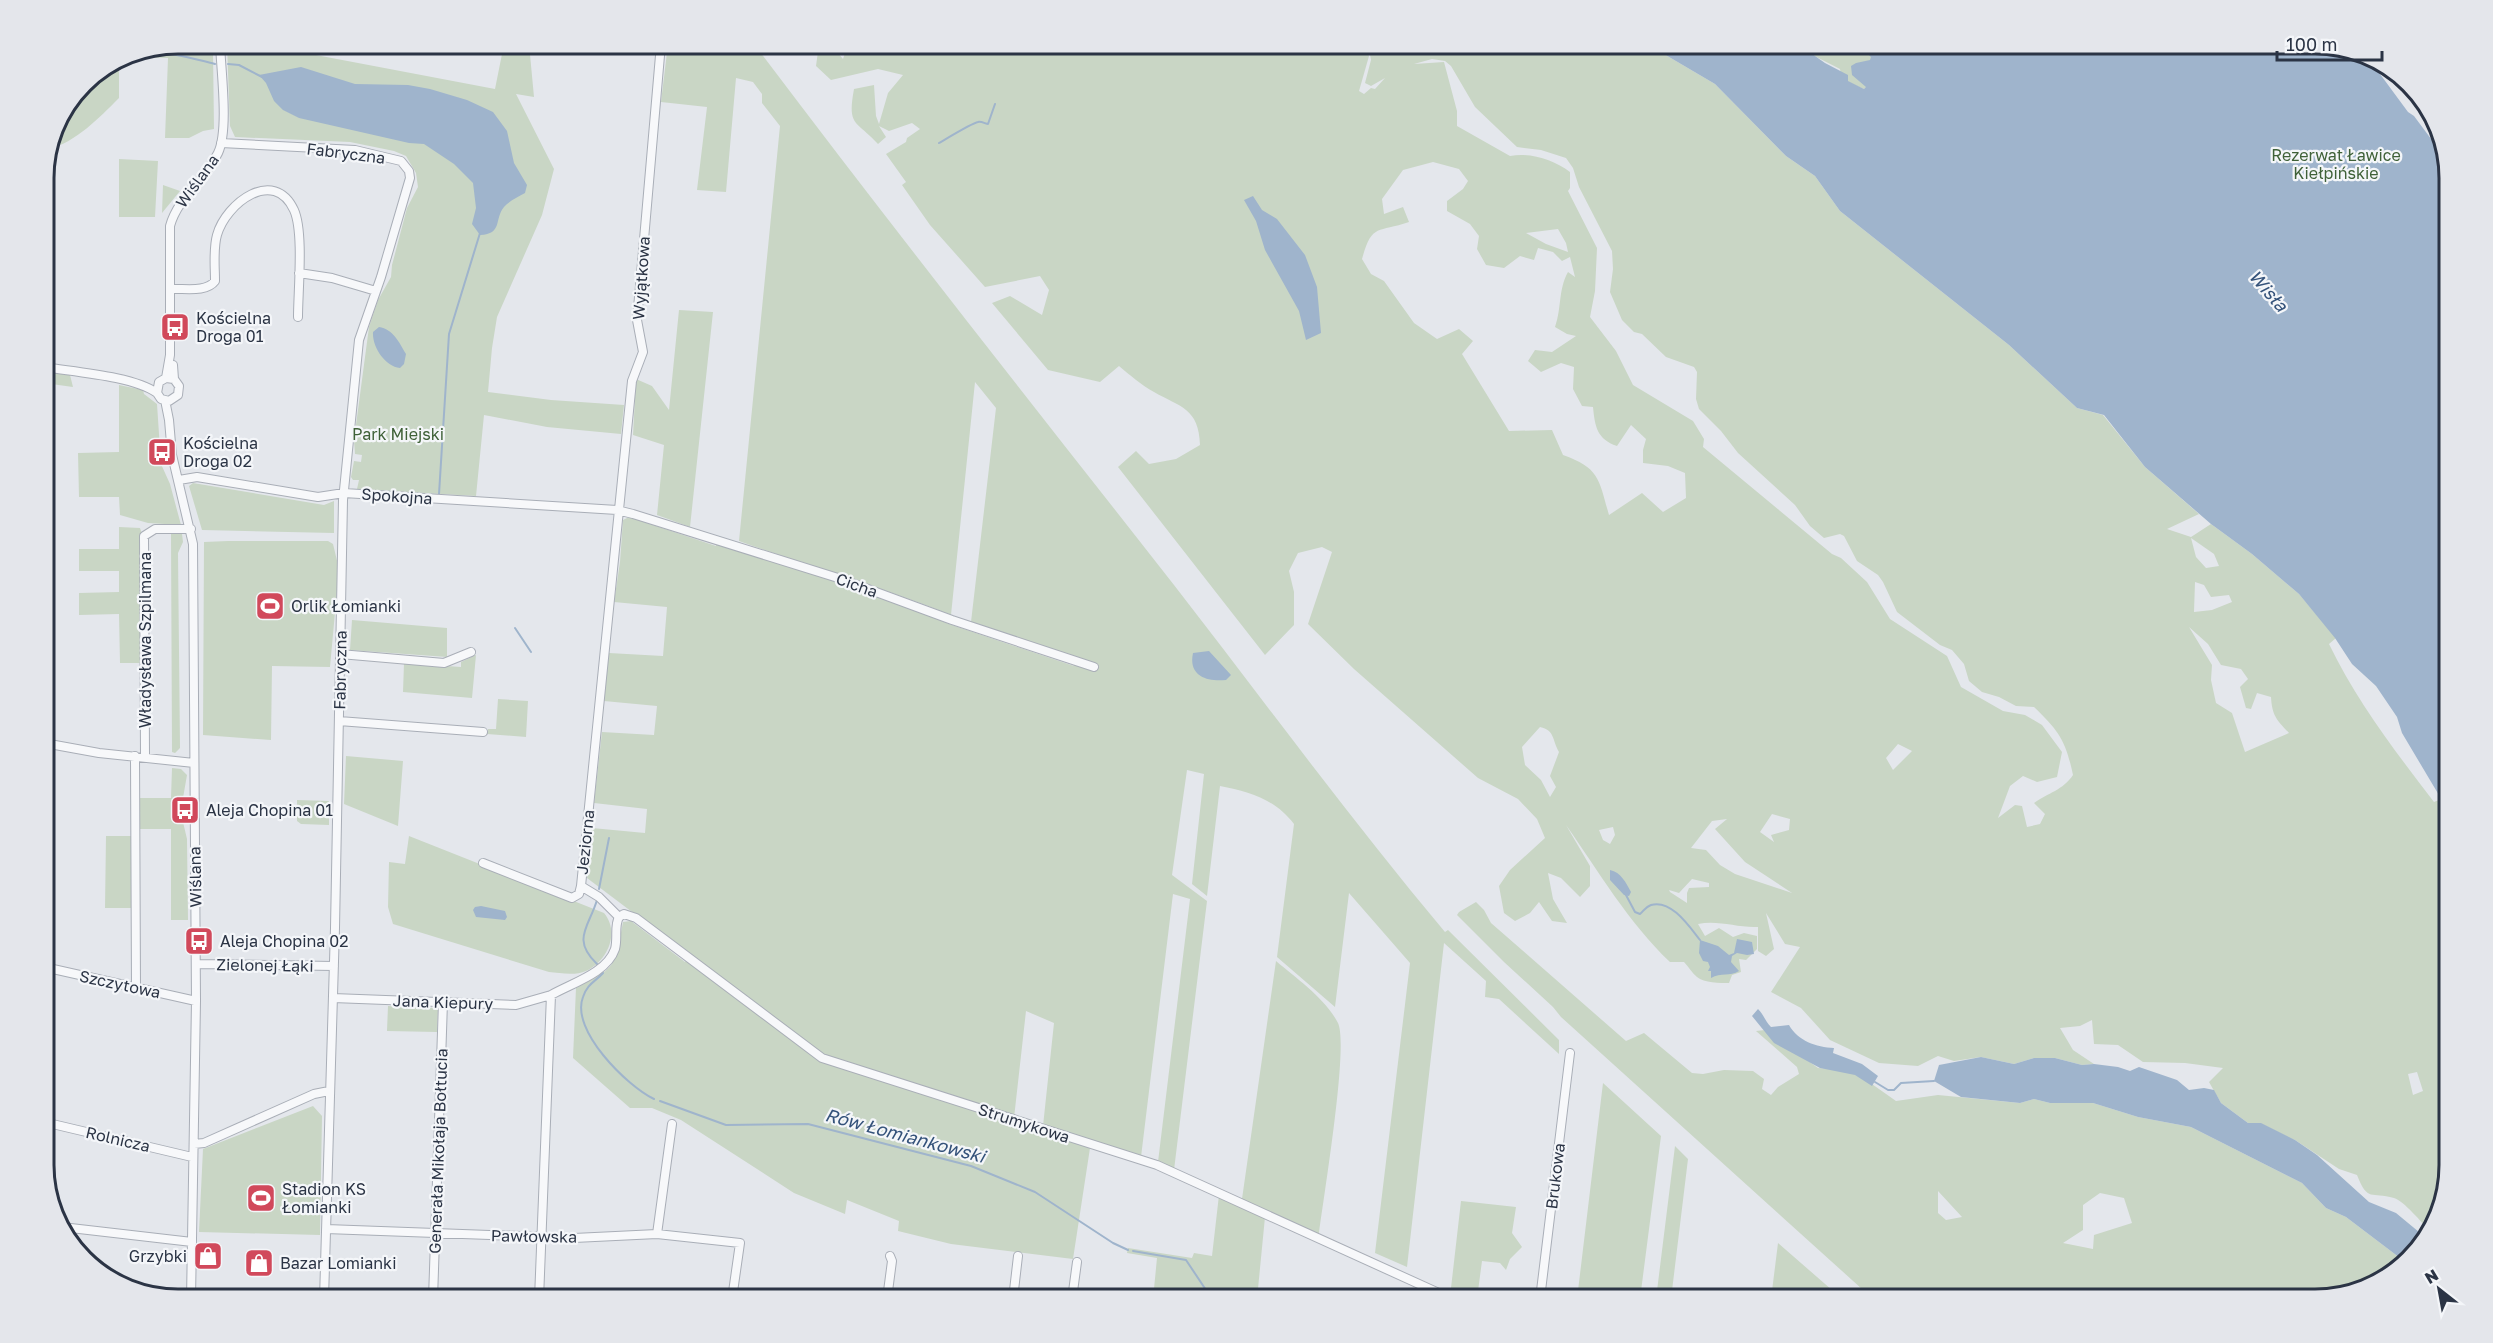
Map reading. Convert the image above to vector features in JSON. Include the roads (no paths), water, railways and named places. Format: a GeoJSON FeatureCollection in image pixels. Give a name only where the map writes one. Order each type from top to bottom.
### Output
{"type":"FeatureCollection","features":[{"type":"Feature","properties":{"kind":"street","name":"Wiślana"},"geometry":{"type":"LineString","coordinates":[[191,1289],[196,1001],[193,544],[172,455],[169,400],[179,390],[166,380],[170,355],[170,226],[174,213],[216,157],[221,143],[223,130],[220,54]]}},
{"type":"Feature","properties":{"kind":"street","name":"Wyjątkowa"},"geometry":{"type":"LineString","coordinates":[[617,510],[632,381],[643,351],[637,320],[660,54]]}},
{"type":"Feature","properties":{"kind":"street","name":"Fabryczna"},"geometry":{"type":"LineString","coordinates":[[221,143],[348,150],[395,159],[404,164],[410,178],[359,340],[344,493],[324,1289]]}},
{"type":"Feature","properties":{"kind":"street"},"geometry":{"type":"LineString","coordinates":[[170,289],[206,288],[213,284],[215,281],[215,248],[222,223],[228,212],[238,202],[259,191],[271,191],[280,194],[293,208],[297,223],[298,316]]}},
{"type":"Feature","properties":{"kind":"street"},"geometry":{"type":"LineString","coordinates":[[299,273],[376,291]]}},
{"type":"Feature","properties":{"kind":"street"},"geometry":{"type":"LineString","coordinates":[[54,369],[135,383],[169,400]]}},
{"type":"Feature","properties":{"kind":"street"},"geometry":{"type":"LineString","coordinates":[[135,383],[166,380]]}},
{"type":"Feature","properties":{"kind":"street"},"geometry":{"type":"LineString","coordinates":[[157,393],[166,380]]}},
{"type":"Feature","properties":{"kind":"street","name":"Spokojna"},"geometry":{"type":"LineString","coordinates":[[179,480],[197,477],[318,497],[344,493],[617,510]]}},
{"type":"Feature","properties":{"kind":"street","name":"Cicha"},"geometry":{"type":"LineString","coordinates":[[617,510],[673,525],[838,578],[952,620],[1094,667]]}},
{"type":"Feature","properties":{"kind":"street","name":"Jeziorna"},"geometry":{"type":"LineString","coordinates":[[617,510],[581,886],[599,897],[619,916]]}},
{"type":"Feature","properties":{"kind":"street","name":"Władysława Szpilmana"},"geometry":{"type":"LineString","coordinates":[[145,757],[144,536],[145,533],[155,529],[191,529]]}},
{"type":"Feature","properties":{"kind":"street"},"geometry":{"type":"LineString","coordinates":[[340,654],[444,663],[471,652]]}},
{"type":"Feature","properties":{"kind":"street"},"geometry":{"type":"LineString","coordinates":[[339,721],[483,732]]}},
{"type":"Feature","properties":{"kind":"street"},"geometry":{"type":"LineString","coordinates":[[54,745],[76,750],[194,763]]}},
{"type":"Feature","properties":{"kind":"street"},"geometry":{"type":"LineString","coordinates":[[135,756],[136,988]]}},
{"type":"Feature","properties":{"kind":"street"},"geometry":{"type":"LineString","coordinates":[[483,863],[572,898],[579,894],[581,886]]}},
{"type":"Feature","properties":{"kind":"street","name":"Strumykowa"},"geometry":{"type":"LineString","coordinates":[[619,916],[624,914],[636,918],[822,1058],[1157,1165],[1430,1289]]}},
{"type":"Feature","properties":{"kind":"street"},"geometry":{"type":"LineString","coordinates":[[539,1289],[551,995],[607,964],[615,948],[619,916]]}},
{"type":"Feature","properties":{"kind":"street","name":"Zielonej Łąki"},"geometry":{"type":"LineString","coordinates":[[196,964],[334,966]]}},
{"type":"Feature","properties":{"kind":"street","name":"Szczytowa"},"geometry":{"type":"LineString","coordinates":[[54,969],[196,1001]]}},
{"type":"Feature","properties":{"kind":"street","name":"Jana Kiepury"},"geometry":{"type":"LineString","coordinates":[[333,998],[516,1005],[551,995]]}},
{"type":"Feature","properties":{"kind":"street","name":"Generała Mikołaja Bołtucia"},"geometry":{"type":"LineString","coordinates":[[433,1289],[443,1002]]}},
{"type":"Feature","properties":{"kind":"street","name":"Brukowa"},"geometry":{"type":"LineString","coordinates":[[1541,1289],[1570,1053]]}},
{"type":"Feature","properties":{"kind":"street"},"geometry":{"type":"LineString","coordinates":[[194,1144],[204,1143],[311,1095],[329,1091]]}},
{"type":"Feature","properties":{"kind":"street","name":"Rolnicza"},"geometry":{"type":"LineString","coordinates":[[54,1124],[192,1156]]}},
{"type":"Feature","properties":{"kind":"street"},"geometry":{"type":"LineString","coordinates":[[657,1234],[672,1124]]}},
{"type":"Feature","properties":{"kind":"street"},"geometry":{"type":"LineString","coordinates":[[72,1228],[192,1242]]}},
{"type":"Feature","properties":{"kind":"street","name":"Pawłowska"},"geometry":{"type":"LineString","coordinates":[[326,1229],[542,1238],[657,1234],[740,1243],[733,1289]]}},
{"type":"Feature","properties":{"kind":"street"},"geometry":{"type":"LineString","coordinates":[[887,1289],[890,1256]]}},
{"type":"Feature","properties":{"kind":"street"},"geometry":{"type":"LineString","coordinates":[[1014,1289],[1018,1256]]}},
{"type":"Feature","properties":{"kind":"street"},"geometry":{"type":"LineString","coordinates":[[1073,1289],[1077,1262]]}},
{"type":"Feature","properties":{"kind":"water","name":"Wisła"},"geometry":{"type":"Polygon","coordinates":[[[1664,54],[1812,54],[1848,75],[1848,81],[1864,89],[1866,87],[1852,75],[1851,66],[1870,60],[1871,57],[1868,54],[2324,54],[2340,56],[2378,72],[2433,142],[2439,169],[2439,795],[2402,733],[2397,717],[2376,686],[2352,664],[2335,638],[2299,594],[2252,554],[2211,524],[2145,467],[2104,415],[2077,408],[2009,345],[1840,211],[1815,176],[1786,156],[1715,84],[1664,54]]]}},
{"type":"Feature","properties":{"kind":"water"},"geometry":{"type":"Polygon","coordinates":[[[301,67],[355,84],[408,85],[430,89],[467,100],[493,112],[507,131],[514,163],[527,185],[525,193],[504,207],[492,232],[480,235],[472,224],[476,208],[473,183],[454,164],[424,144],[409,143],[299,118],[283,110],[274,101],[266,83],[259,75],[301,67]]]}},
{"type":"Feature","properties":{"kind":"water"},"geometry":{"type":"Polygon","coordinates":[[[1253,196],[1262,210],[1277,219],[1305,255],[1317,287],[1321,333],[1306,340],[1299,311],[1265,250],[1256,221],[1244,200],[1253,196]]]}},
{"type":"Feature","properties":{"kind":"water"},"geometry":{"type":"Polygon","coordinates":[[[379,327],[392,333],[406,354],[404,364],[400,368],[389,364],[380,355],[373,338],[373,332],[379,327]]]}},
{"type":"Feature","properties":{"kind":"water"},"geometry":{"type":"Polygon","coordinates":[[[1209,651],[1231,675],[1226,680],[1212,680],[1200,676],[1193,667],[1193,653],[1209,651]]]}},
{"type":"Feature","properties":{"kind":"water"},"geometry":{"type":"Polygon","coordinates":[[[1610,870],[1623,878],[1631,892],[1629,896],[1624,895],[1610,880],[1610,870]]]}},
{"type":"Feature","properties":{"kind":"water"},"geometry":{"type":"Polygon","coordinates":[[[481,906],[505,911],[507,917],[505,920],[476,917],[473,910],[481,906]]]}},
{"type":"Feature","properties":{"kind":"water"},"geometry":{"type":"Polygon","coordinates":[[[1737,939],[1752,942],[1754,954],[1737,953],[1732,956],[1731,962],[1739,971],[1711,978],[1708,962],[1703,961],[1699,953],[1700,940],[1718,946],[1729,955],[1734,953],[1737,939]]]}},
{"type":"Feature","properties":{"kind":"water"},"geometry":{"type":"Polygon","coordinates":[[[1758,1009],[1771,1027],[1789,1025],[1802,1039],[1834,1048],[1833,1053],[1862,1064],[1878,1076],[1872,1086],[1855,1075],[1820,1068],[1774,1043],[1752,1016],[1758,1009]]]}},
{"type":"Feature","properties":{"kind":"water"},"geometry":{"type":"Polygon","coordinates":[[[1981,1057],[2014,1064],[2034,1058],[2055,1058],[2082,1065],[2118,1067],[2130,1071],[2139,1067],[2177,1080],[2189,1090],[2204,1088],[2214,1090],[2221,1103],[2248,1123],[2261,1123],[2295,1140],[2317,1155],[2369,1202],[2396,1213],[2419,1232],[2398,1257],[2346,1217],[2326,1208],[2302,1183],[2191,1127],[2138,1117],[2093,1103],[2050,1103],[2034,1099],[2020,1103],[1961,1097],[1934,1081],[1939,1065],[1981,1057]]]}},
{"type":"Feature","properties":{"kind":"waterway","name":"Rów Łomiankowski"},"geometry":{"type":"LineString","coordinates":[[172,54],[215,64]]}},
{"type":"Feature","properties":{"kind":"waterway","name":"Rów Łomiankowski"},"geometry":{"type":"LineString","coordinates":[[228,64],[239,65],[262,77]]}},
{"type":"Feature","properties":{"kind":"waterway"},"geometry":{"type":"LineString","coordinates":[[939,143],[975,123],[988,124],[995,104]]}},
{"type":"Feature","properties":{"kind":"waterway","name":"Rów Łomiankowski"},"geometry":{"type":"LineString","coordinates":[[439,494],[449,334],[480,233]]}},
{"type":"Feature","properties":{"kind":"waterway","name":"Rów Łomiankowski"},"geometry":{"type":"LineString","coordinates":[[515,628],[531,652]]}},
{"type":"Feature","properties":{"kind":"waterway"},"geometry":{"type":"LineString","coordinates":[[599,889],[609,838]]}},
{"type":"Feature","properties":{"kind":"waterway"},"geometry":{"type":"LineString","coordinates":[[1626,895],[1635,912],[1640,914],[1651,905],[1666,906],[1679,915],[1700,940]]}},
{"type":"Feature","properties":{"kind":"waterway","name":"Rów Łomiankowski"},"geometry":{"type":"LineString","coordinates":[[597,900],[583,940],[589,955],[597,964]]}},
{"type":"Feature","properties":{"kind":"waterway","name":"Rów Łomiankowski"},"geometry":{"type":"LineString","coordinates":[[603,973],[589,986],[583,997],[581,1010],[585,1025],[604,1056],[616,1070],[654,1099]]}},
{"type":"Feature","properties":{"kind":"waterway"},"geometry":{"type":"LineString","coordinates":[[1875,1082],[1888,1090],[1894,1090],[1901,1083],[1934,1081]]}},
{"type":"Feature","properties":{"kind":"waterway","name":"Rów Łomiankowski"},"geometry":{"type":"LineString","coordinates":[[660,1101],[726,1125],[808,1124],[971,1166],[1035,1192],[1113,1243],[1128,1250]]}},
{"type":"Feature","properties":{"kind":"waterway","name":"Rów Łomiankowski"},"geometry":{"type":"LineString","coordinates":[[1133,1251],[1186,1260],[1205,1289]]}},
{"type":"Feature","properties":{"kind":"place","name":"Kościelna Droga 01"},"geometry":{"type":"Point","coordinates":[175,327]}},
{"type":"Feature","properties":{"kind":"place","name":"Kościelna Droga 02"},"geometry":{"type":"Point","coordinates":[162,452]}},
{"type":"Feature","properties":{"kind":"place","name":"Orlik Łomianki"},"geometry":{"type":"Point","coordinates":[270,606]}},
{"type":"Feature","properties":{"kind":"place","name":"Aleja Chopina 01"},"geometry":{"type":"Point","coordinates":[185,810]}},
{"type":"Feature","properties":{"kind":"place","name":"Aleja Chopina 02"},"geometry":{"type":"Point","coordinates":[199,941]}},
{"type":"Feature","properties":{"kind":"place","name":"Stadion KS Łomianki"},"geometry":{"type":"Point","coordinates":[261,1198]}},
{"type":"Feature","properties":{"kind":"place","name":"Grzybki"},"geometry":{"type":"Point","coordinates":[208,1256]}},
{"type":"Feature","properties":{"kind":"place","name":"Bazar Lomianki"},"geometry":{"type":"Point","coordinates":[259,1263]}},
{"type":"Feature","properties":{"kind":"park label","name":"Rezerwat Ławice Kiełpińskie"},"geometry":{"type":"Point","coordinates":[2336,164]}},
{"type":"Feature","properties":{"kind":"park label","name":"Park Miejski"},"geometry":{"type":"Point","coordinates":[398,434]}}]}
